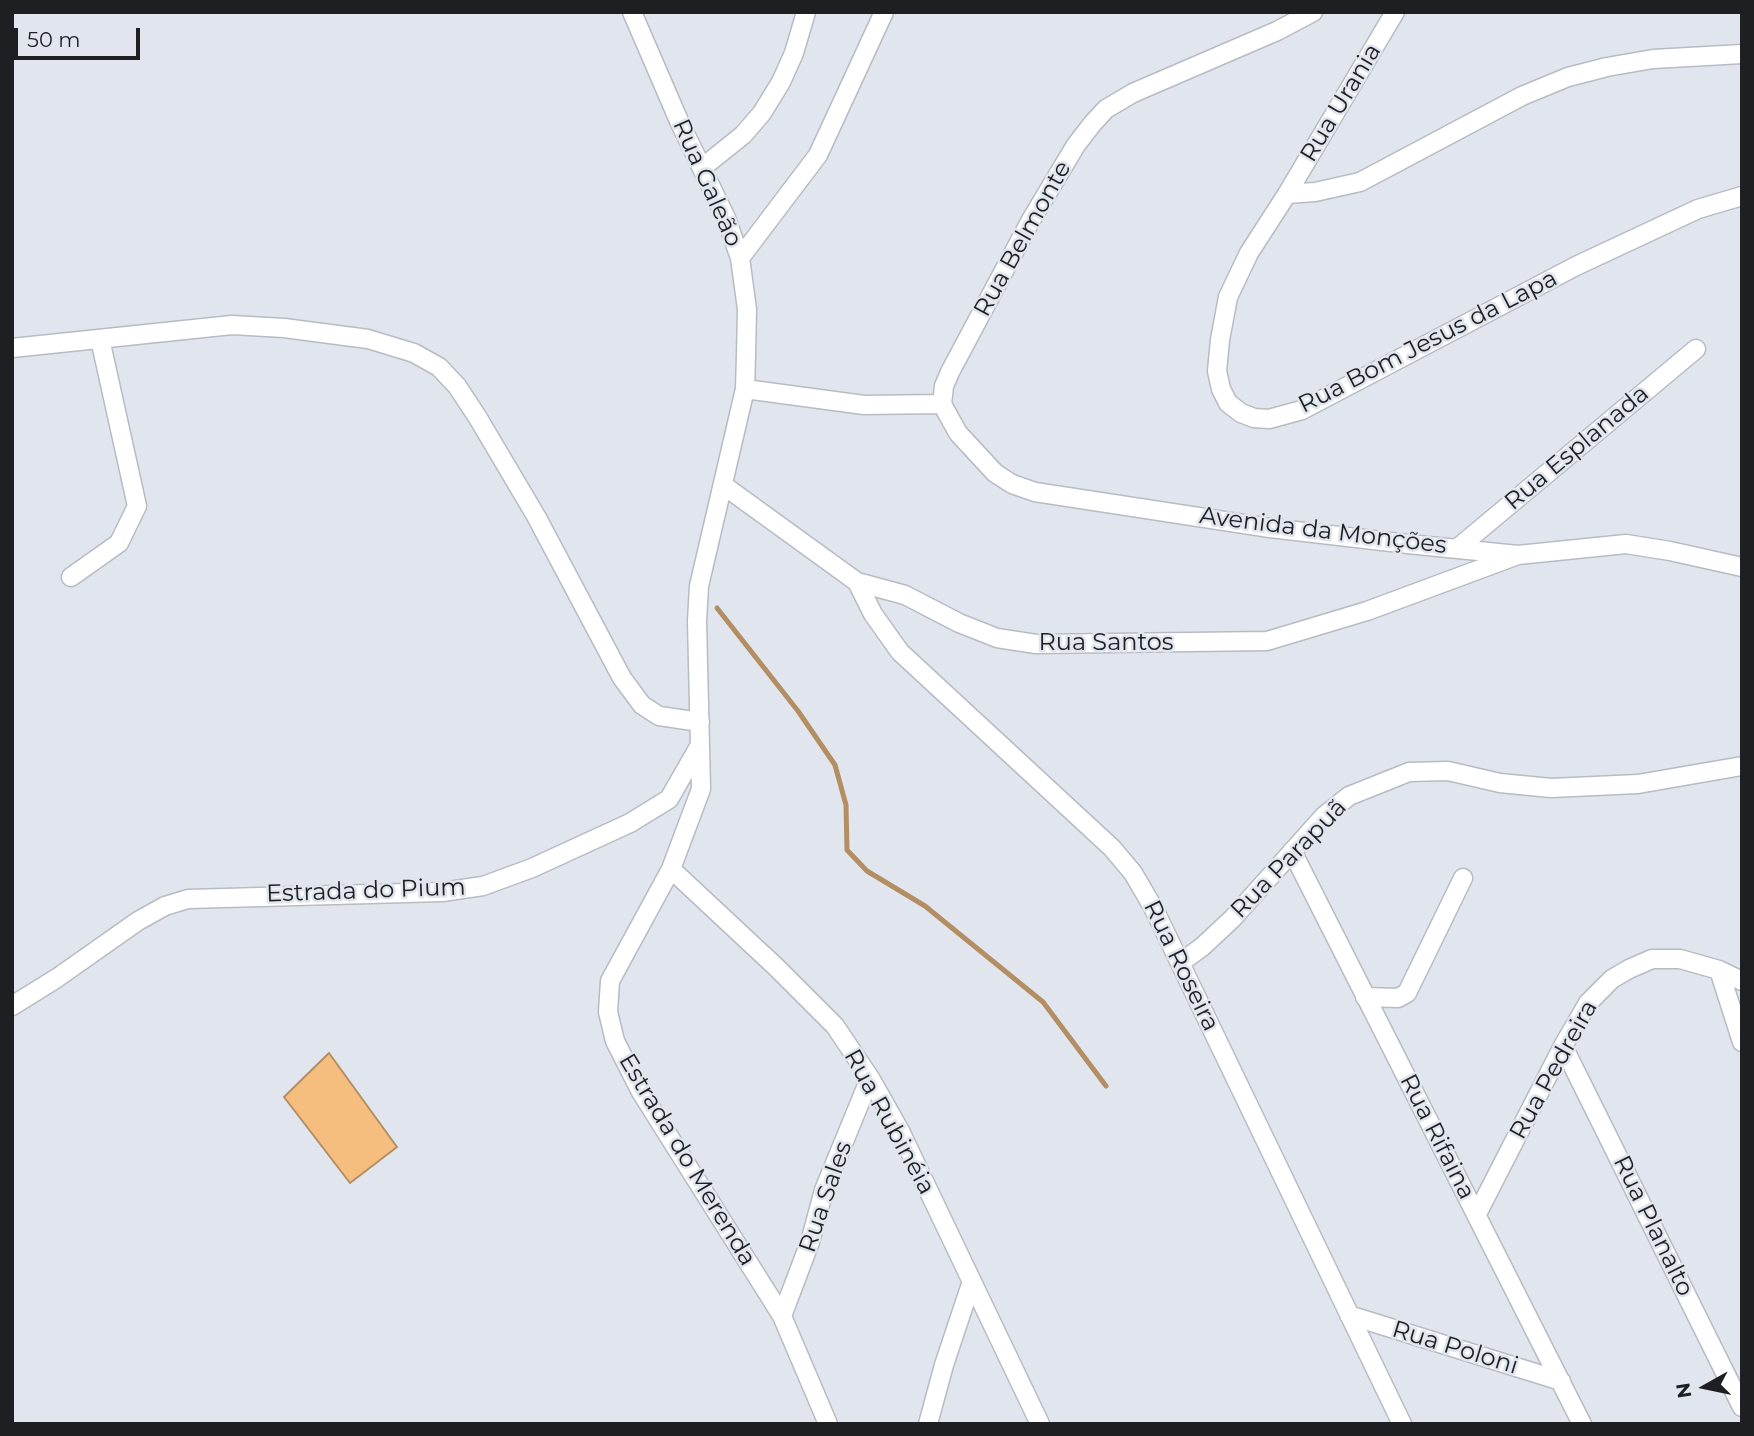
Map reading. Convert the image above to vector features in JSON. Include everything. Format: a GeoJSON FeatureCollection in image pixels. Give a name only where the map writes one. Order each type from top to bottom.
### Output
{"type":"FeatureCollection","features":[{"type":"Feature","properties":{"kind":"street","name":"Rua Galeão"},"geometry":{"type":"LineString","coordinates":[[632,12],[679,121],[726,218],[740,258],[747,309],[745,389],[723,485]]}},
{"type":"Feature","properties":{"kind":"street"},"geometry":{"type":"LineString","coordinates":[[703,167],[743,135],[762,113],[781,82],[806,12]]}},
{"type":"Feature","properties":{"kind":"street"},"geometry":{"type":"LineString","coordinates":[[740,258],[818,155],[884,12]]}},
{"type":"Feature","properties":{"kind":"street","name":"Rua Belmonte"},"geometry":{"type":"LineString","coordinates":[[942,404],[944,386],[950,372],[1024,231],[1076,145],[1093,123],[1107,109],[1133,93],[1277,31],[1314,12]]}},
{"type":"Feature","properties":{"kind":"street","name":"Rua Urania"},"geometry":{"type":"LineString","coordinates":[[1287,194],[1395,12]]}},
{"type":"Feature","properties":{"kind":"street"},"geometry":{"type":"LineString","coordinates":[[1287,194],[1327,190],[1360,181],[1522,96],[1567,77],[1653,59],[1742,54]]}},
{"type":"Feature","properties":{"kind":"street","name":"Rua Bom Jesus da Lapa"},"geometry":{"type":"LineString","coordinates":[[1287,194],[1249,253],[1228,297],[1220,340],[1217,371],[1221,389],[1228,403],[1241,413],[1254,418],[1269,419],[1302,410],[1576,266],[1698,209],[1742,196]]}},
{"type":"Feature","properties":{"kind":"street"},"geometry":{"type":"LineString","coordinates":[[12,348],[232,325],[284,328],[368,339],[414,353],[439,367],[457,386],[478,418],[536,516],[622,678],[642,705],[659,716],[700,722]]}},
{"type":"Feature","properties":{"kind":"street"},"geometry":{"type":"LineString","coordinates":[[71,577],[118,543],[136,506],[100,339]]}},
{"type":"Feature","properties":{"kind":"street","name":"Rua Esplanada"},"geometry":{"type":"LineString","coordinates":[[1459,547],[1696,349]]}},
{"type":"Feature","properties":{"kind":"street"},"geometry":{"type":"LineString","coordinates":[[745,389],[864,405],[942,404]]}},
{"type":"Feature","properties":{"kind":"street","name":"Avenida da Monções"},"geometry":{"type":"LineString","coordinates":[[942,404],[958,433],[995,473],[1012,484],[1035,492],[1270,528],[1518,555],[1626,544],[1742,567]]}},
{"type":"Feature","properties":{"kind":"street","name":"Estrada do Merenda"},"geometry":{"type":"LineString","coordinates":[[723,485],[699,586],[697,621],[701,789],[671,869],[610,981],[608,1012],[615,1041],[641,1092],[782,1316],[828,1424]]}},
{"type":"Feature","properties":{"kind":"street","name":"Rua Santos"},"geometry":{"type":"LineString","coordinates":[[723,485],[857,582],[905,596],[959,623],[997,638],[1036,644],[1267,641],[1367,611],[1518,555]]}},
{"type":"Feature","properties":{"kind":"street","name":"Rua Roseira"},"geometry":{"type":"LineString","coordinates":[[857,582],[873,614],[900,652],[1119,856],[1133,873],[1154,908],[1402,1424]]}},
{"type":"Feature","properties":{"kind":"street","name":"Estrada do Pium"},"geometry":{"type":"LineString","coordinates":[[12,1006],[138,921],[165,906],[188,899],[442,892],[483,886],[533,868],[630,823],[669,799],[700,745]]}},
{"type":"Feature","properties":{"kind":"street","name":"Rua Parapuã"},"geometry":{"type":"LineString","coordinates":[[1180,963],[1202,947],[1231,919],[1324,817],[1349,796],[1409,772],[1448,771],[1500,783],[1551,788],[1638,784],[1742,766]]}},
{"type":"Feature","properties":{"kind":"street"},"geometry":{"type":"LineString","coordinates":[[669,799],[683,802],[693,810]]}},
{"type":"Feature","properties":{"kind":"street","name":"Rua Rifaina"},"geometry":{"type":"LineString","coordinates":[[1293,851],[1582,1424]]}},
{"type":"Feature","properties":{"kind":"street","name":"Rua Rubinéia"},"geometry":{"type":"LineString","coordinates":[[671,869],[835,1026],[870,1078],[900,1131],[1040,1424]]}},
{"type":"Feature","properties":{"kind":"street"},"geometry":{"type":"LineString","coordinates":[[1365,998],[1398,998],[1407,993],[1463,878]]}},
{"type":"Feature","properties":{"kind":"street","name":"Rua Pedreira"},"geometry":{"type":"LineString","coordinates":[[1477,1214],[1563,1046],[1588,1003],[1612,979],[1652,959],[1680,959],[1719,970],[1742,981]]}},
{"type":"Feature","properties":{"kind":"street"},"geometry":{"type":"LineString","coordinates":[[1719,970],[1742,1042]]}},
{"type":"Feature","properties":{"kind":"street","name":"Rua Planalto"},"geometry":{"type":"LineString","coordinates":[[1563,1046],[1742,1407]]}},
{"type":"Feature","properties":{"kind":"street","name":"Rua Sales"},"geometry":{"type":"LineString","coordinates":[[782,1316],[810,1242],[824,1190],[870,1078]]}},
{"type":"Feature","properties":{"kind":"street"},"geometry":{"type":"LineString","coordinates":[[928,1424],[971,1284]]}},
{"type":"Feature","properties":{"kind":"street","name":"Rua Poloni"},"geometry":{"type":"LineString","coordinates":[[1349,1315],[1561,1381]]}},
{"type":"Feature","properties":{"kind":"shaded area"},"geometry":{"type":"Polygon","coordinates":[[[329,1053],[397,1147],[350,1183],[284,1097],[329,1053]]]}},
{"type":"Feature","properties":{"kind":"waterway"},"geometry":{"type":"LineString","coordinates":[[717,608],[798,711],[835,765],[846,805],[847,850],[867,871],[925,906],[1043,1002],[1106,1086]]}}]}
